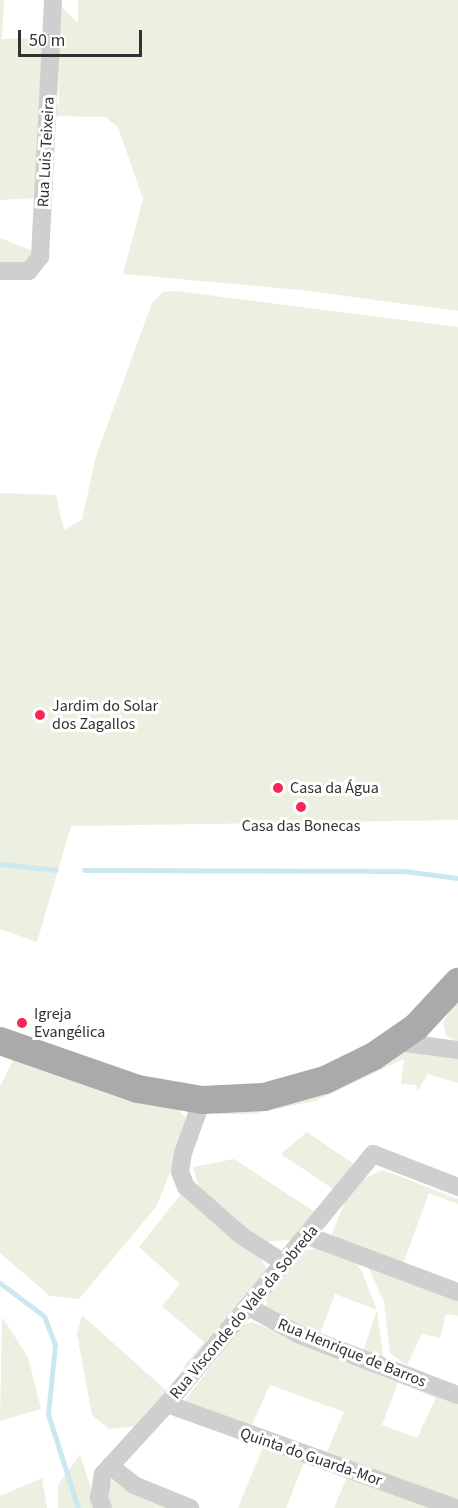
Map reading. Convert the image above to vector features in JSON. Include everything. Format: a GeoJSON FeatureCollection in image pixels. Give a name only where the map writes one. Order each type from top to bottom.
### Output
{"type":"FeatureCollection","features":[{"type":"Feature","properties":{"kind":"main road"},"geometry":{"type":"LineString","coordinates":[[0,1041],[88,1075],[202,1100],[295,1090],[350,1069],[398,1042],[433,1011],[458,982]]}},
{"type":"Feature","properties":{"kind":"street","name":"Rua Luis Teixeira"},"geometry":{"type":"LineString","coordinates":[[0,271],[29,271],[40,257],[53,0]]}},
{"type":"Feature","properties":{"kind":"street"},"geometry":{"type":"LineString","coordinates":[[433,1011],[439,1031],[458,1050]]}},
{"type":"Feature","properties":{"kind":"street"},"geometry":{"type":"LineString","coordinates":[[398,1042],[458,1050]]}},
{"type":"Feature","properties":{"kind":"street"},"geometry":{"type":"LineString","coordinates":[[202,1100],[183,1153],[180,1172],[186,1187],[219,1218],[284,1263]]}},
{"type":"Feature","properties":{"kind":"street","name":"Rua Visconde do Vale da Sobreda"},"geometry":{"type":"LineString","coordinates":[[110,1466],[167,1404],[249,1307],[373,1154],[458,1187]]}},
{"type":"Feature","properties":{"kind":"street"},"geometry":{"type":"LineString","coordinates":[[308,1236],[458,1292]]}},
{"type":"Feature","properties":{"kind":"street","name":"Rua Henrique de Barros"},"geometry":{"type":"LineString","coordinates":[[249,1307],[300,1335],[458,1395]]}},
{"type":"Feature","properties":{"kind":"street","name":"Quinta do Guarda-Mor"},"geometry":{"type":"LineString","coordinates":[[167,1404],[456,1508]]}},
{"type":"Feature","properties":{"kind":"street"},"geometry":{"type":"LineString","coordinates":[[103,1508],[100,1484],[110,1466],[134,1485],[190,1508]]}},
{"type":"Feature","properties":{"kind":"green space"},"geometry":{"type":"Polygon","coordinates":[[[0,0],[4,0],[2,39],[44,38],[38,198],[0,200],[0,0]]]}},
{"type":"Feature","properties":{"kind":"green space"},"geometry":{"type":"Polygon","coordinates":[[[78,0],[458,0],[458,311],[301,290],[123,274],[143,199],[118,127],[105,117],[53,116],[59,102],[57,3],[78,23],[78,0]]]}},
{"type":"Feature","properties":{"kind":"green space"},"geometry":{"type":"Polygon","coordinates":[[[0,238],[33,251],[28,268],[0,266],[0,238]]]}},
{"type":"Feature","properties":{"kind":"green space"},"geometry":{"type":"Polygon","coordinates":[[[176,291],[458,327],[458,820],[71,826],[37,942],[0,929],[0,493],[56,495],[64,530],[82,520],[96,456],[152,303],[163,292],[176,291]]]}},
{"type":"Feature","properties":{"kind":"green space"},"geometry":{"type":"Polygon","coordinates":[[[458,1000],[458,1043],[446,1035],[443,1022],[458,1000]]]}},
{"type":"Feature","properties":{"kind":"green space"},"geometry":{"type":"Polygon","coordinates":[[[406,1050],[458,1056],[458,1083],[428,1074],[418,1091],[416,1085],[401,1084],[404,1059],[315,1101],[251,1114],[214,1114],[406,1050]]]}},
{"type":"Feature","properties":{"kind":"green space"},"geometry":{"type":"Polygon","coordinates":[[[14,1058],[176,1108],[186,1118],[182,1143],[156,1207],[79,1299],[50,1296],[0,1253],[0,1087],[14,1058]]]}},
{"type":"Feature","properties":{"kind":"green space"},"geometry":{"type":"Polygon","coordinates":[[[307,1132],[354,1164],[333,1189],[281,1154],[307,1132]]]}},
{"type":"Feature","properties":{"kind":"green space"},"geometry":{"type":"Polygon","coordinates":[[[234,1159],[315,1212],[291,1240],[261,1242],[201,1195],[193,1167],[234,1159]]]}},
{"type":"Feature","properties":{"kind":"green space"},"geometry":{"type":"Polygon","coordinates":[[[383,1170],[458,1199],[458,1204],[429,1193],[402,1267],[331,1236],[346,1199],[364,1179],[383,1170]]]}},
{"type":"Feature","properties":{"kind":"green space"},"geometry":{"type":"Polygon","coordinates":[[[181,1194],[260,1257],[268,1271],[188,1370],[183,1367],[204,1342],[162,1306],[180,1284],[139,1247],[181,1194]]]}},
{"type":"Feature","properties":{"kind":"green space"},"geometry":{"type":"Polygon","coordinates":[[[322,1247],[356,1263],[362,1272],[377,1310],[335,1294],[319,1336],[267,1308],[266,1297],[304,1251],[322,1247]]]}},
{"type":"Feature","properties":{"kind":"green space"},"geometry":{"type":"Polygon","coordinates":[[[367,1265],[458,1300],[458,1316],[446,1314],[440,1338],[422,1334],[407,1365],[426,1373],[424,1378],[390,1353],[384,1302],[367,1265]]]}},
{"type":"Feature","properties":{"kind":"green space"},"geometry":{"type":"Polygon","coordinates":[[[377,1310],[384,1363],[362,1354],[377,1310]]]}},
{"type":"Feature","properties":{"kind":"green space"},"geometry":{"type":"Polygon","coordinates":[[[82,1315],[169,1393],[139,1426],[109,1429],[92,1415],[77,1334],[82,1315]]]}},
{"type":"Feature","properties":{"kind":"green space"},"geometry":{"type":"Polygon","coordinates":[[[2,1317],[28,1357],[41,1409],[0,1421],[2,1317]]]}},
{"type":"Feature","properties":{"kind":"green space"},"geometry":{"type":"Polygon","coordinates":[[[252,1322],[458,1399],[458,1505],[327,1452],[344,1412],[270,1385],[252,1425],[184,1402],[241,1326],[252,1322]],[[398,1383],[382,1425],[417,1438],[436,1398],[398,1383]]]}},
{"type":"Feature","properties":{"kind":"green space"},"geometry":{"type":"Polygon","coordinates":[[[263,1447],[305,1460],[286,1508],[238,1508],[263,1447]]]}},
{"type":"Feature","properties":{"kind":"green space"},"geometry":{"type":"Polygon","coordinates":[[[80,1454],[97,1508],[58,1508],[58,1485],[80,1454]]]}},
{"type":"Feature","properties":{"kind":"green space"},"geometry":{"type":"Polygon","coordinates":[[[347,1477],[432,1508],[334,1508],[347,1477]]]}},
{"type":"Feature","properties":{"kind":"green space"},"geometry":{"type":"Polygon","coordinates":[[[42,1478],[47,1508],[0,1508],[0,1496],[42,1478]]]}},
{"type":"Feature","properties":{"kind":"green space"},"geometry":{"type":"Polygon","coordinates":[[[114,1480],[180,1508],[111,1508],[105,1486],[114,1480]]]}},
{"type":"Feature","properties":{"kind":"waterway"},"geometry":{"type":"LineString","coordinates":[[0,864],[56,870]]}},
{"type":"Feature","properties":{"kind":"waterway"},"geometry":{"type":"LineString","coordinates":[[84,870],[404,871],[458,878]]}},
{"type":"Feature","properties":{"kind":"waterway"},"geometry":{"type":"LineString","coordinates":[[0,1283],[44,1316],[55,1345],[48,1414],[78,1508]]}},
{"type":"Feature","properties":{"kind":"place","name":"Jardim do Solar dos Zagallos"},"geometry":{"type":"Point","coordinates":[40,715]}},
{"type":"Feature","properties":{"kind":"place","name":"Casa da Água"},"geometry":{"type":"Point","coordinates":[278,788]}},
{"type":"Feature","properties":{"kind":"place","name":"Casa das Bonecas"},"geometry":{"type":"Point","coordinates":[301,807]}},
{"type":"Feature","properties":{"kind":"place","name":"Igreja Evangélica"},"geometry":{"type":"Point","coordinates":[22,1023]}}]}
